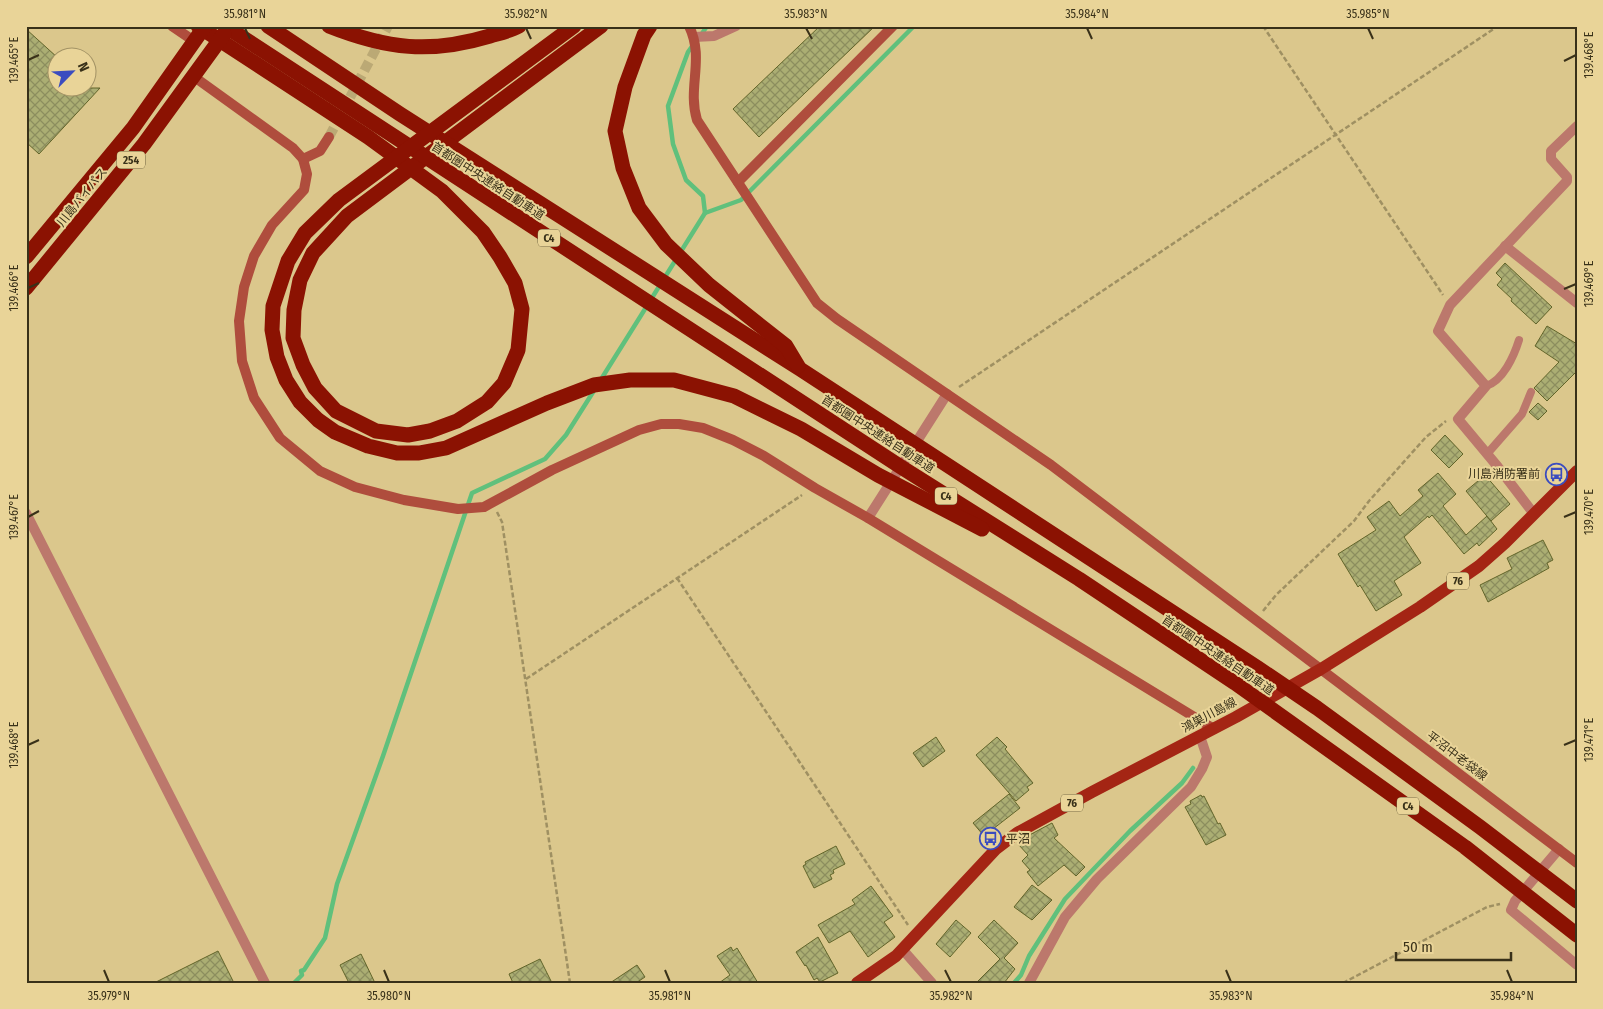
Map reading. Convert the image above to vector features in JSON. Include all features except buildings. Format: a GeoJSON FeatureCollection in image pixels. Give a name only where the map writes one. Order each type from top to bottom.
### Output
{"type":"FeatureCollection","features":[{"type":"Feature","properties":{"kind":"highway","name":"川島バイパス"},"geometry":{"type":"LineString","coordinates":[[26,257],[133,128],[196,34],[205,26]]}},
{"type":"Feature","properties":{"kind":"highway","name":"川島バイパス"},"geometry":{"type":"LineString","coordinates":[[26,288],[144,144],[227,26]]}},
{"type":"Feature","properties":{"kind":"highway","name":"首都圏中央連絡自動車道"},"geometry":{"type":"LineString","coordinates":[[227,26],[248,50],[374,132],[458,178],[901,467],[1078,579],[1235,683],[1465,847],[1577,935]]}},
{"type":"Feature","properties":{"kind":"highway","name":"首都圏中央連絡自動車道"},"geometry":{"type":"LineString","coordinates":[[268,26],[400,114],[800,369],[1258,668],[1325,714],[1480,827],[1577,901]]}},
{"type":"Feature","properties":{"kind":"highway"},"geometry":{"type":"LineString","coordinates":[[329,26],[359,37],[401,47],[438,47],[474,40],[519,26]]}},
{"type":"Feature","properties":{"kind":"highway"},"geometry":{"type":"LineString","coordinates":[[574,26],[339,200],[305,233],[288,261],[273,306],[272,330],[277,357],[286,380],[300,402],[335,432],[368,446],[398,453],[419,453],[446,448],[547,403],[594,385],[630,380],[674,380],[734,396],[801,429],[891,482],[1078,579]]}},
{"type":"Feature","properties":{"kind":"highway"},"geometry":{"type":"LineString","coordinates":[[374,132],[442,191],[483,232],[515,284],[522,309],[518,350],[504,383],[487,402],[457,421],[430,431],[408,435],[376,431],[336,411],[315,388],[303,365],[293,338],[294,310],[300,280],[313,253],[347,216],[601,26]]}},
{"type":"Feature","properties":{"kind":"highway"},"geometry":{"type":"LineString","coordinates":[[650,26],[644,35],[625,87],[615,131],[623,168],[639,208],[666,244],[709,285],[786,346],[800,369]]}},
{"type":"Feature","properties":{"kind":"highway","name":"C4"},"geometry":{"type":"LineString","coordinates":[[196,34],[248,50]]}},
{"type":"Feature","properties":{"kind":"main road","name":"鴻巣川島線"},"geometry":{"type":"LineString","coordinates":[[857,983],[903,950],[996,849],[1017,833],[1214,729],[1321,669],[1450,588],[1485,560],[1577,471]]}},
{"type":"Feature","properties":{"kind":"street"},"geometry":{"type":"LineString","coordinates":[[172,26],[196,34]]}},
{"type":"Feature","properties":{"kind":"street","name":"平沼中老袋線"},"geometry":{"type":"LineString","coordinates":[[689,26],[694,38],[697,56],[693,107],[697,120],[817,303],[837,319],[1051,465],[1577,863]]}},
{"type":"Feature","properties":{"kind":"street"},"geometry":{"type":"LineString","coordinates":[[694,38],[714,36],[736,26]]}},
{"type":"Feature","properties":{"kind":"street"},"geometry":{"type":"LineString","coordinates":[[739,184],[893,26]]}},
{"type":"Feature","properties":{"kind":"street"},"geometry":{"type":"LineString","coordinates":[[193,76],[292,148],[303,159],[307,174],[304,190],[272,225],[254,256],[244,288],[239,321],[242,362],[254,398],[280,438],[320,471],[354,487],[404,500],[458,509],[484,507],[570,462],[639,430],[661,424],[680,424],[703,428],[733,440],[764,456],[1214,729]]}},
{"type":"Feature","properties":{"kind":"street"},"geometry":{"type":"LineString","coordinates":[[1534,514],[1458,419],[1486,386],[1438,331],[1450,306],[1568,181],[1568,177],[1551,160],[1551,151],[1577,126]]}},
{"type":"Feature","properties":{"kind":"street"},"geometry":{"type":"LineString","coordinates":[[303,159],[320,151],[329,137]]}},
{"type":"Feature","properties":{"kind":"street"},"geometry":{"type":"LineString","coordinates":[[1506,246],[1577,303]]}},
{"type":"Feature","properties":{"kind":"street"},"geometry":{"type":"LineString","coordinates":[[868,518],[947,394]]}},
{"type":"Feature","properties":{"kind":"street"},"geometry":{"type":"LineString","coordinates":[[26,513],[265,983]]}},
{"type":"Feature","properties":{"kind":"street"},"geometry":{"type":"LineString","coordinates":[[1029,983],[1066,918],[1097,879],[1191,787],[1207,757],[1200,736]]}},
{"type":"Feature","properties":{"kind":"street"},"geometry":{"type":"LineString","coordinates":[[1559,849],[1515,902],[1511,910],[1577,965]]}},
{"type":"Feature","properties":{"kind":"street"},"geometry":{"type":"LineString","coordinates":[[903,950],[932,983]]}},
{"type":"Feature","properties":{"kind":"lane"},"geometry":{"type":"LineString","coordinates":[[1486,386],[1492,384],[1506,368],[1519,340]]}},
{"type":"Feature","properties":{"kind":"lane"},"geometry":{"type":"LineString","coordinates":[[1487,454],[1505,436],[1522,414],[1531,392]]}},
{"type":"Feature","properties":{"kind":"path"},"geometry":{"type":"LineString","coordinates":[[1263,26],[1450,306]]}},
{"type":"Feature","properties":{"kind":"path"},"geometry":{"type":"LineString","coordinates":[[947,394],[1498,26]]}},
{"type":"Feature","properties":{"kind":"path"},"geometry":{"type":"LineString","coordinates":[[1256,620],[1276,595],[1354,521],[1369,501],[1426,437],[1449,419],[1458,419]]}},
{"type":"Feature","properties":{"kind":"path"},"geometry":{"type":"LineString","coordinates":[[526,679],[814,488]]}},
{"type":"Feature","properties":{"kind":"path"},"geometry":{"type":"LineString","coordinates":[[493,502],[502,522],[570,983]]}},
{"type":"Feature","properties":{"kind":"path"},"geometry":{"type":"LineString","coordinates":[[677,578],[916,936]]}},
{"type":"Feature","properties":{"kind":"path"},"geometry":{"type":"LineString","coordinates":[[1343,983],[1487,906],[1499,903],[1511,910]]}},
{"type":"Feature","properties":{"kind":"waterway"},"geometry":{"type":"LineString","coordinates":[[701,35],[707,26]]}},
{"type":"Feature","properties":{"kind":"waterway"},"geometry":{"type":"LineString","coordinates":[[600,381],[705,213],[741,200],[914,26]]}},
{"type":"Feature","properties":{"kind":"waterway"},"geometry":{"type":"LineString","coordinates":[[693,45],[688,52],[668,106],[673,144],[686,180],[703,196],[705,213]]}},
{"type":"Feature","properties":{"kind":"waterway"},"geometry":{"type":"LineString","coordinates":[[294,983],[302,975],[301,971],[304,970],[325,938],[337,884],[383,756],[472,493],[545,459],[566,435],[595,389]]}},
{"type":"Feature","properties":{"kind":"waterway"},"geometry":{"type":"LineString","coordinates":[[1014,983],[1021,975],[1029,956],[1065,899],[1130,831],[1182,783],[1193,768]]}},
{"type":"Feature","properties":{"kind":"tunnel"},"geometry":{"type":"LineString","coordinates":[[329,137],[388,26]]}},
{"type":"Feature","properties":{"kind":"place","name":"川島消防署前"},"geometry":{"type":"Point","coordinates":[1556,474]}},
{"type":"Feature","properties":{"kind":"place","name":"平沼"},"geometry":{"type":"Point","coordinates":[990,839]}}]}
